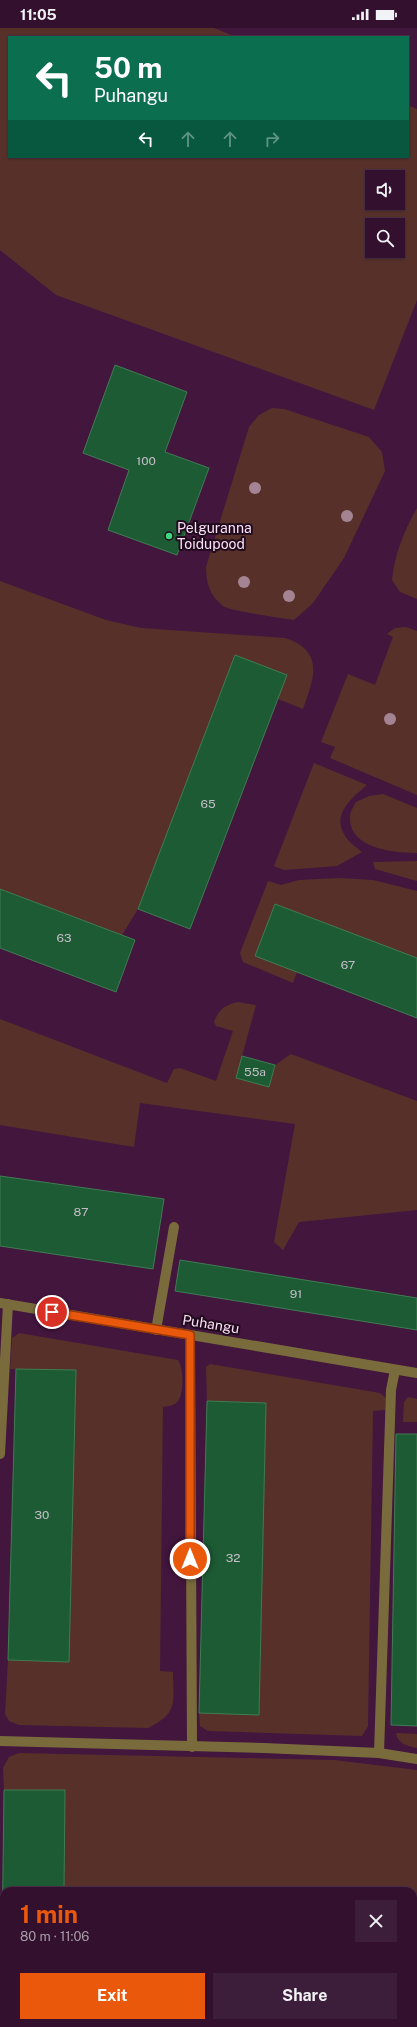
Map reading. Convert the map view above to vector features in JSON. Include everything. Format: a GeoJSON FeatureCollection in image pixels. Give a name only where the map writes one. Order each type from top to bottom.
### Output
{"type":"FeatureCollection","features":[{"type":"Feature","properties":{"kind":"street"},"geometry":{"type":"LineString","coordinates":[[156,1330],[174,1227]]}},
{"type":"Feature","properties":{"kind":"street"},"geometry":{"type":"LineString","coordinates":[[0,1454],[4,1304]]}},
{"type":"Feature","properties":{"kind":"street","name":"Puhangu"},"geometry":{"type":"LineString","coordinates":[[4,1304],[417,1373]]}},
{"type":"Feature","properties":{"kind":"street"},"geometry":{"type":"LineString","coordinates":[[190,1335],[192,1747]]}},
{"type":"Feature","properties":{"kind":"street"},"geometry":{"type":"LineString","coordinates":[[379,1753],[391,1390],[395,1370]]}},
{"type":"Feature","properties":{"kind":"street"},"geometry":{"type":"LineString","coordinates":[[0,1742],[379,1753],[417,1760]]}},
{"type":"Feature","properties":{"kind":"shaded area"},"geometry":{"type":"Polygon","coordinates":[[[0,28],[214,28],[234,36],[8,36],[8,158],[409,158],[409,105],[417,109],[417,300],[374,410],[56,295],[0,250],[0,28]]]}},
{"type":"Feature","properties":{"kind":"shaded area"},"geometry":{"type":"Polygon","coordinates":[[[272,408],[284,409],[369,437],[382,452],[385,471],[344,558],[313,603],[294,620],[245,612],[223,606],[212,593],[208,584],[206,573],[206,567],[249,427],[259,415],[272,408]]]}},
{"type":"Feature","properties":{"kind":"shaded area"},"geometry":{"type":"Polygon","coordinates":[[[417,508],[417,599],[400,592],[392,580],[395,561],[401,542],[417,508]]]}},
{"type":"Feature","properties":{"kind":"shaded area"},"geometry":{"type":"Polygon","coordinates":[[[0,581],[106,620],[141,628],[285,638],[298,644],[306,650],[311,658],[313,676],[303,709],[278,699],[235,655],[138,909],[122,935],[0,889],[0,581]]]}},
{"type":"Feature","properties":{"kind":"shaded area"},"geometry":{"type":"Polygon","coordinates":[[[406,627],[417,631],[417,795],[330,758],[335,747],[321,742],[348,674],[375,685],[393,637],[387,634],[395,628],[406,627]]]}},
{"type":"Feature","properties":{"kind":"shaded area"},"geometry":{"type":"Polygon","coordinates":[[[314,763],[367,785],[350,800],[342,812],[341,819],[341,826],[345,837],[362,852],[337,866],[284,870],[274,866],[314,763]]]}},
{"type":"Feature","properties":{"kind":"shaded area"},"geometry":{"type":"Polygon","coordinates":[[[383,794],[417,808],[417,853],[397,852],[374,847],[357,836],[351,827],[350,814],[356,802],[369,796],[383,794]]]}},
{"type":"Feature","properties":{"kind":"shaded area"},"geometry":{"type":"Polygon","coordinates":[[[417,861],[417,881],[375,869],[373,862],[417,861]]]}},
{"type":"Feature","properties":{"kind":"shaded area"},"geometry":{"type":"Polygon","coordinates":[[[340,878],[373,880],[417,891],[417,958],[297,972],[293,983],[243,962],[240,953],[268,881],[281,885],[299,880],[340,878]]]}},
{"type":"Feature","properties":{"kind":"shaded area"},"geometry":{"type":"Polygon","coordinates":[[[238,1002],[256,1005],[236,1078],[269,1087],[275,1065],[291,1054],[417,1101],[417,1210],[299,1222],[283,1250],[274,1242],[295,1124],[140,1103],[134,1147],[0,1125],[0,1019],[167,1083],[174,1069],[180,1068],[216,1081],[233,1031],[216,1026],[214,1022],[223,1008],[238,1002]]]}},
{"type":"Feature","properties":{"kind":"shaded area"},"geometry":{"type":"Polygon","coordinates":[[[19,1333],[178,1360],[180,1364],[182,1380],[180,1397],[175,1404],[163,1407],[160,1671],[173,1672],[173,1699],[170,1712],[158,1723],[148,1728],[19,1725],[9,1721],[5,1714],[8,1660],[69,1662],[76,1371],[10,1369],[12,1338],[19,1333]]]}},
{"type":"Feature","properties":{"kind":"shaded area"},"geometry":{"type":"Polygon","coordinates":[[[210,1364],[380,1393],[386,1398],[385,1410],[373,1411],[368,1726],[362,1736],[208,1731],[200,1726],[199,1713],[259,1714],[266,1403],[207,1401],[206,1367],[210,1364]]]}},
{"type":"Feature","properties":{"kind":"shaded area"},"geometry":{"type":"Polygon","coordinates":[[[408,1397],[417,1399],[417,1422],[403,1422],[404,1402],[408,1397]]]}},
{"type":"Feature","properties":{"kind":"shaded area"},"geometry":{"type":"Polygon","coordinates":[[[396,1733],[417,1734],[417,1748],[401,1742],[396,1733]]]}},
{"type":"Feature","properties":{"kind":"shaded area"},"geometry":{"type":"Polygon","coordinates":[[[19,1753],[334,1760],[417,1770],[417,1887],[64,1887],[65,1790],[4,1790],[3,1768],[9,1757],[19,1753]]]}},
{"type":"Feature","properties":{"kind":"building"},"geometry":{"type":"Polygon","coordinates":[[[115,365],[187,392],[165,452],[209,468],[177,555],[108,530],[129,470],[83,453],[115,365]]]}},
{"type":"Feature","properties":{"kind":"building"},"geometry":{"type":"Polygon","coordinates":[[[235,655],[287,675],[190,929],[138,909],[235,655]]]}},
{"type":"Feature","properties":{"kind":"building"},"geometry":{"type":"Polygon","coordinates":[[[0,889],[135,940],[116,992],[0,948],[0,889]]]}},
{"type":"Feature","properties":{"kind":"building"},"geometry":{"type":"Polygon","coordinates":[[[275,904],[417,958],[417,1018],[255,956],[275,904]]]}},
{"type":"Feature","properties":{"kind":"building"},"geometry":{"type":"Polygon","coordinates":[[[242,1056],[275,1065],[269,1087],[236,1078],[242,1056]]]}},
{"type":"Feature","properties":{"kind":"building"},"geometry":{"type":"Polygon","coordinates":[[[0,1176],[164,1199],[153,1269],[0,1246],[0,1176]]]}},
{"type":"Feature","properties":{"kind":"building"},"geometry":{"type":"Polygon","coordinates":[[[180,1260],[417,1298],[417,1330],[175,1291],[180,1260]]]}},
{"type":"Feature","properties":{"kind":"building"},"geometry":{"type":"Polygon","coordinates":[[[16,1369],[76,1370],[69,1662],[8,1660],[16,1369]]]}},
{"type":"Feature","properties":{"kind":"building"},"geometry":{"type":"Polygon","coordinates":[[[207,1401],[266,1403],[259,1715],[199,1713],[207,1401]]]}},
{"type":"Feature","properties":{"kind":"building"},"geometry":{"type":"Polygon","coordinates":[[[396,1434],[417,1434],[417,1726],[391,1725],[396,1434]]]}},
{"type":"Feature","properties":{"kind":"building"},"geometry":{"type":"Polygon","coordinates":[[[4,1790],[65,1790],[64,1887],[3,1887],[4,1790]]]}},
{"type":"Feature","properties":{"kind":"place","name":"Pelguranna Toidupood"},"geometry":{"type":"Point","coordinates":[169,536]}},
{"type":"Feature","properties":{"kind":"route"},"geometry":{"type":"LineString","coordinates":[[52,1312],[190,1335],[190,1559]]}}]}
